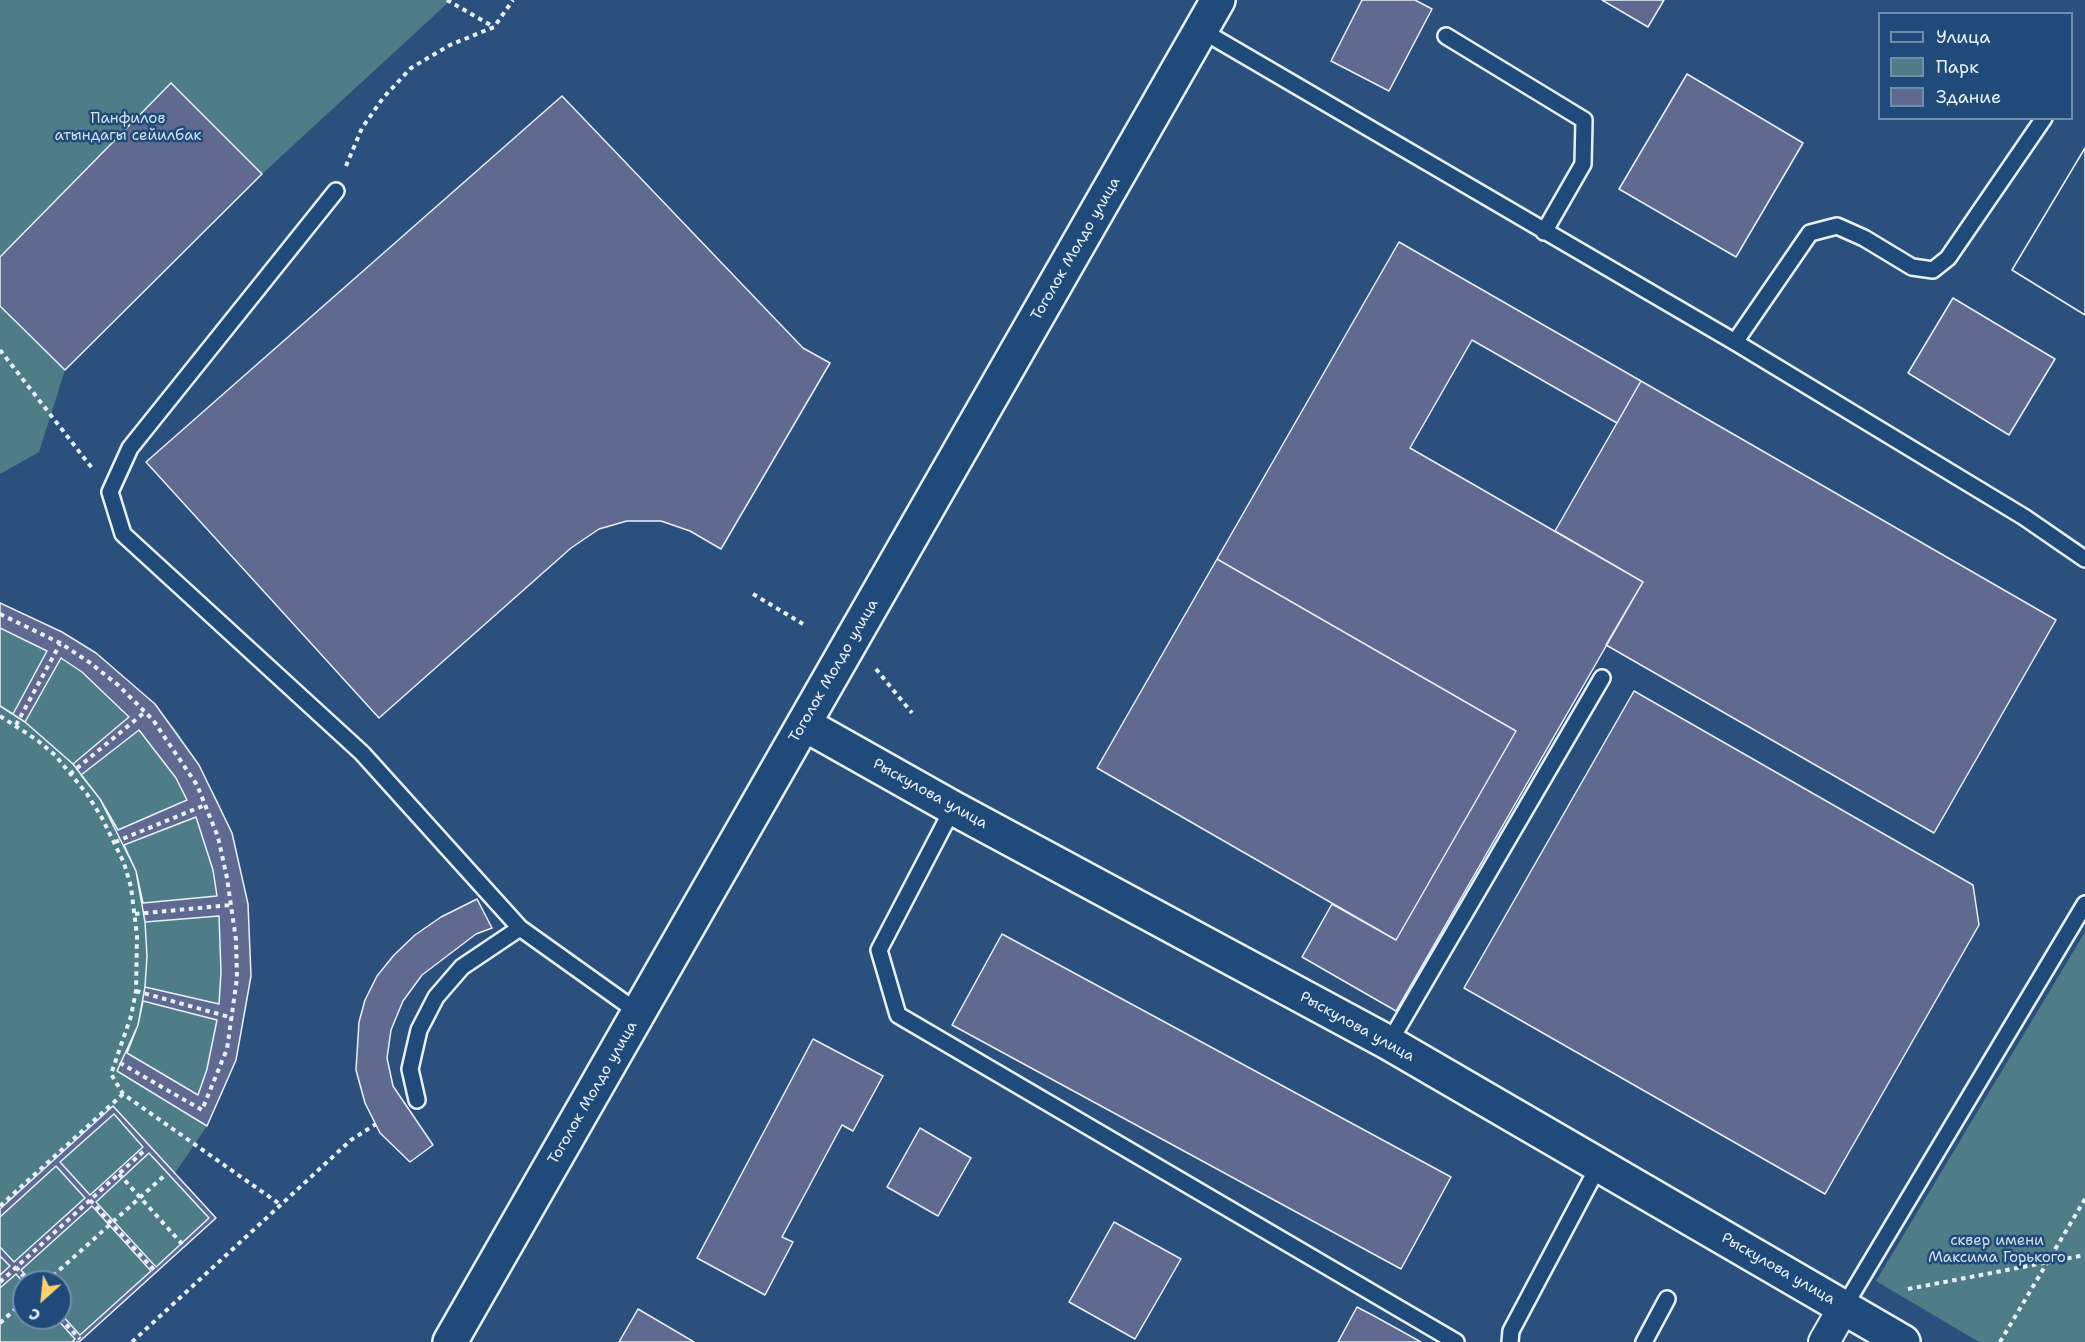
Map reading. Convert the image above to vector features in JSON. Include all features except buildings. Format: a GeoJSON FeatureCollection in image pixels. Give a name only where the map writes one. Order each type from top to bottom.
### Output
{"type":"FeatureCollection","features":[{"type":"Feature","properties":{"kind":"main road","name":"Тоголок Молдо улица"},"geometry":{"type":"LineString","coordinates":[[450,1342],[1218,0]]}},
{"type":"Feature","properties":{"kind":"main road","name":"Рыскулова улица"},"geometry":{"type":"LineString","coordinates":[[804,724],[953,808],[1389,1043],[1904,1342]]}},
{"type":"Feature","properties":{"kind":"street"},"geometry":{"type":"LineString","coordinates":[[1824,1342],[1844,1307]]}},
{"type":"Feature","properties":{"kind":"lane"},"geometry":{"type":"LineString","coordinates":[[1202,30],[1735,342],[2024,517],[2085,559]]}},
{"type":"Feature","properties":{"kind":"lane"},"geometry":{"type":"LineString","coordinates":[[1446,36],[1584,120],[1582,164],[1544,232]]}},
{"type":"Feature","properties":{"kind":"lane"},"geometry":{"type":"LineString","coordinates":[[1735,342],[1810,233],[1837,226],[1864,238],[1912,267],[1933,270],[1948,258],[2043,120]]}},
{"type":"Feature","properties":{"kind":"lane"},"geometry":{"type":"LineString","coordinates":[[336,191],[130,447],[110,492],[123,534],[362,753],[520,928],[639,1012]]}},
{"type":"Feature","properties":{"kind":"lane"},"geometry":{"type":"LineString","coordinates":[[1389,1043],[1602,678]]}},
{"type":"Feature","properties":{"kind":"lane"},"geometry":{"type":"LineString","coordinates":[[953,808],[879,950],[898,1015],[1456,1342]]}},
{"type":"Feature","properties":{"kind":"lane"},"geometry":{"type":"LineString","coordinates":[[1844,1307],[2085,904]]}},
{"type":"Feature","properties":{"kind":"lane"},"geometry":{"type":"LineString","coordinates":[[417,1100],[410,1069],[419,1030],[436,997],[462,967],[520,928]]}},
{"type":"Feature","properties":{"kind":"lane"},"geometry":{"type":"LineString","coordinates":[[1510,1342],[1511,1331],[1599,1165]]}},
{"type":"Feature","properties":{"kind":"lane"},"geometry":{"type":"LineString","coordinates":[[1644,1342],[1667,1299]]}},
{"type":"Feature","properties":{"kind":"path"},"geometry":{"type":"LineString","coordinates":[[447,0],[494,27]]}},
{"type":"Feature","properties":{"kind":"path"},"geometry":{"type":"LineString","coordinates":[[336,191],[362,128],[383,98],[411,68],[450,45],[494,27],[513,0]]}},
{"type":"Feature","properties":{"kind":"path"},"geometry":{"type":"LineString","coordinates":[[0,350],[110,492]]}},
{"type":"Feature","properties":{"kind":"path"},"geometry":{"type":"LineString","coordinates":[[753,594],[803,624]]}},
{"type":"Feature","properties":{"kind":"path"},"geometry":{"type":"LineString","coordinates":[[0,614],[60,644],[118,685],[145,712],[197,785],[218,837],[237,950],[233,1018],[227,1049],[202,1110],[115,1060]]}},
{"type":"Feature","properties":{"kind":"path"},"geometry":{"type":"LineString","coordinates":[[16,725],[60,644]]}},
{"type":"Feature","properties":{"kind":"path"},"geometry":{"type":"LineString","coordinates":[[871,663],[912,712]]}},
{"type":"Feature","properties":{"kind":"path"},"geometry":{"type":"LineString","coordinates":[[70,774],[145,712]]}},
{"type":"Feature","properties":{"kind":"path"},"geometry":{"type":"LineString","coordinates":[[0,716],[16,725],[54,755],[87,794],[114,842],[131,887],[135,914],[136,991],[125,1039],[111,1074],[123,1094],[281,1205]]}},
{"type":"Feature","properties":{"kind":"path"},"geometry":{"type":"LineString","coordinates":[[114,842],[205,805]]}},
{"type":"Feature","properties":{"kind":"path"},"geometry":{"type":"LineString","coordinates":[[135,914],[231,905]]}},
{"type":"Feature","properties":{"kind":"path"},"geometry":{"type":"LineString","coordinates":[[136,991],[233,1018]]}},
{"type":"Feature","properties":{"kind":"path"},"geometry":{"type":"LineString","coordinates":[[0,1206],[123,1094]]}},
{"type":"Feature","properties":{"kind":"path"},"geometry":{"type":"LineString","coordinates":[[132,1342],[351,1140],[376,1124]]}},
{"type":"Feature","properties":{"kind":"path"},"geometry":{"type":"LineString","coordinates":[[0,1282],[145,1150]]}},
{"type":"Feature","properties":{"kind":"path"},"geometry":{"type":"LineString","coordinates":[[119,1174],[183,1245]]}},
{"type":"Feature","properties":{"kind":"path"},"geometry":{"type":"LineString","coordinates":[[59,1270],[164,1176]]}},
{"type":"Feature","properties":{"kind":"path"},"geometry":{"type":"LineString","coordinates":[[2000,1342],[2085,1199]]}},
{"type":"Feature","properties":{"kind":"path"},"geometry":{"type":"LineString","coordinates":[[90,1200],[155,1271]]}},
{"type":"Feature","properties":{"kind":"path"},"geometry":{"type":"LineString","coordinates":[[1908,1289],[2085,1255]]}},
{"type":"Feature","properties":{"kind":"path"},"geometry":{"type":"LineString","coordinates":[[0,1323],[12,1312]]}},
{"type":"Feature","properties":{"kind":"path"},"geometry":{"type":"LineString","coordinates":[[71,1330],[80,1339]]}},
{"type":"Feature","properties":{"kind":"green space","name":"Панфилов атындагы сейилбак"},"geometry":{"type":"Polygon","coordinates":[[[0,0],[451,0],[262,174],[65,370],[39,452],[0,474],[0,0]]]}},
{"type":"Feature","properties":{"kind":"green space"},"geometry":{"type":"Polygon","coordinates":[[[0,603],[62,632],[96,653],[155,704],[179,734],[218,801],[232,833],[248,904],[251,976],[236,1060],[207,1126],[175,1173],[216,1218],[79,1342],[0,1342],[0,603]]]}},
{"type":"Feature","properties":{"kind":"green space","name":"сквер имени Максима Горького"},"geometry":{"type":"Polygon","coordinates":[[[2085,932],[2085,1342],[1979,1342],[1876,1281],[2085,932]]]}}]}
